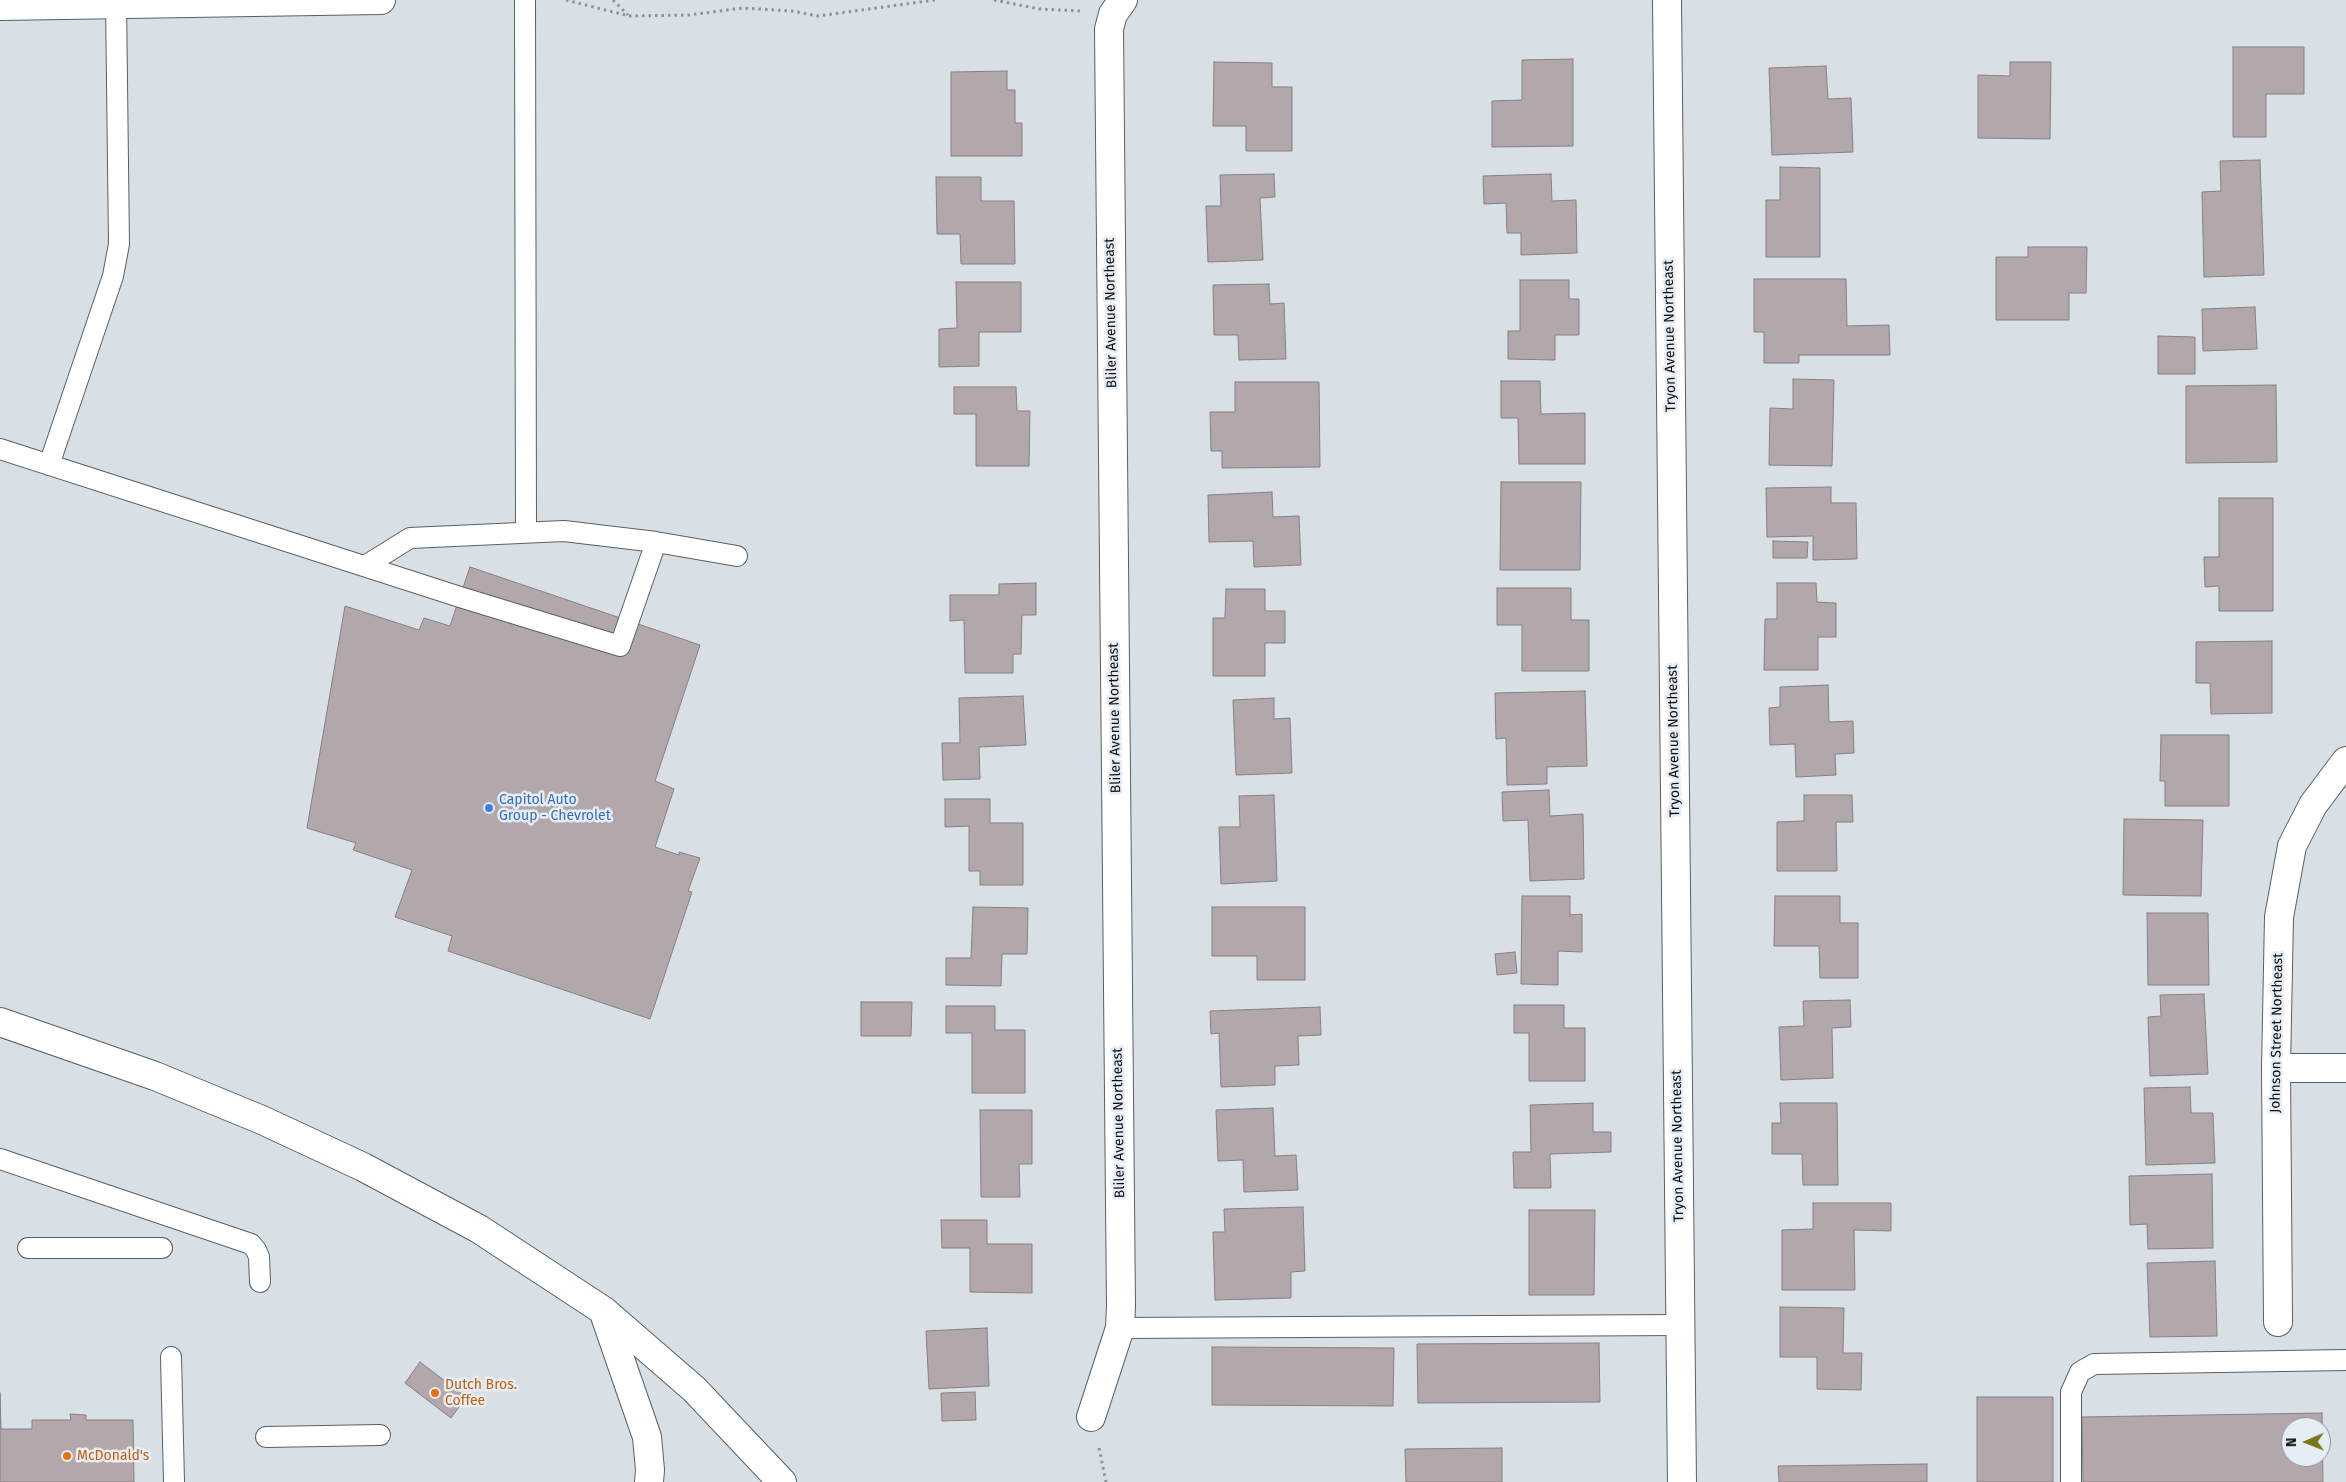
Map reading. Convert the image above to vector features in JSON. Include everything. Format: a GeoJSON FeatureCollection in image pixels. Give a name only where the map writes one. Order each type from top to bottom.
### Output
{"type":"FeatureCollection","features":[{"type":"Feature","properties":{"kind":"main road"},"geometry":{"type":"LineString","coordinates":[[0,6],[116,2],[381,0]]}},
{"type":"Feature","properties":{"kind":"main road","name":"Tryon Avenue Northeast"},"geometry":{"type":"LineString","coordinates":[[1667,0],[1682,1482]]}},
{"type":"Feature","properties":{"kind":"main road","name":"Bliler Avenue Northeast"},"geometry":{"type":"LineString","coordinates":[[1091,1417],[1120,1328],[1109,28],[1118,7]]}},
{"type":"Feature","properties":{"kind":"main road","name":"Johnson Street Northeast"},"geometry":{"type":"LineString","coordinates":[[2278,1322],[2276,1068],[2279,916],[2284,879],[2292,846],[2313,805],[2346,761]]}},
{"type":"Feature","properties":{"kind":"main road"},"geometry":{"type":"LineString","coordinates":[[0,1022],[155,1076],[262,1120],[363,1167],[479,1229],[604,1311],[694,1389],[782,1482]]}},
{"type":"Feature","properties":{"kind":"main road"},"geometry":{"type":"LineString","coordinates":[[2276,1068],[2346,1068]]}},
{"type":"Feature","properties":{"kind":"main road"},"geometry":{"type":"LineString","coordinates":[[604,1311],[647,1436],[650,1470],[649,1482]]}},
{"type":"Feature","properties":{"kind":"lane"},"geometry":{"type":"LineString","coordinates":[[525,0],[526,532]]}},
{"type":"Feature","properties":{"kind":"lane"},"geometry":{"type":"LineString","coordinates":[[49,465],[113,276],[119,244],[116,2]]}},
{"type":"Feature","properties":{"kind":"lane"},"geometry":{"type":"LineString","coordinates":[[0,449],[620,646],[656,542]]}},
{"type":"Feature","properties":{"kind":"lane"},"geometry":{"type":"LineString","coordinates":[[365,566],[410,538],[526,532],[564,531],[656,542],[737,556]]}},
{"type":"Feature","properties":{"kind":"lane"},"geometry":{"type":"LineString","coordinates":[[0,1159],[251,1244],[259,1258],[260,1282]]}},
{"type":"Feature","properties":{"kind":"lane"},"geometry":{"type":"LineString","coordinates":[[28,1248],[162,1248]]}},
{"type":"Feature","properties":{"kind":"lane"},"geometry":{"type":"LineString","coordinates":[[1120,1328],[1680,1325]]}},
{"type":"Feature","properties":{"kind":"lane"},"geometry":{"type":"LineString","coordinates":[[171,1357],[175,1474]]}},
{"type":"Feature","properties":{"kind":"lane"},"geometry":{"type":"LineString","coordinates":[[2071,1482],[2071,1392],[2080,1372],[2094,1364],[2346,1360]]}},
{"type":"Feature","properties":{"kind":"lane"},"geometry":{"type":"LineString","coordinates":[[266,1437],[380,1435]]}},
{"type":"Feature","properties":{"kind":"path"},"geometry":{"type":"LineString","coordinates":[[566,0],[629,16],[689,15],[743,8],[792,11],[818,16],[935,0]]}},
{"type":"Feature","properties":{"kind":"path"},"geometry":{"type":"LineString","coordinates":[[613,0],[629,16]]}},
{"type":"Feature","properties":{"kind":"path"},"geometry":{"type":"LineString","coordinates":[[994,0],[1038,9],[1118,7]]}},
{"type":"Feature","properties":{"kind":"building"},"geometry":{"type":"Polygon","coordinates":[[[2233,47],[2304,47],[2304,94],[2266,94],[2266,137],[2233,137],[2233,47]]]}},
{"type":"Feature","properties":{"kind":"building"},"geometry":{"type":"Polygon","coordinates":[[[1573,59],[1573,146],[1492,147],[1492,101],[1522,100],[1522,60],[1573,59]]]}},
{"type":"Feature","properties":{"kind":"building"},"geometry":{"type":"Polygon","coordinates":[[[1214,62],[1272,63],[1272,87],[1292,87],[1292,151],[1246,151],[1246,126],[1213,126],[1214,62]]]}},
{"type":"Feature","properties":{"kind":"building"},"geometry":{"type":"Polygon","coordinates":[[[2010,62],[2051,62],[2050,139],[1978,138],[1978,75],[2010,76],[2010,62]]]}},
{"type":"Feature","properties":{"kind":"building"},"geometry":{"type":"Polygon","coordinates":[[[1826,66],[1828,99],[1851,98],[1853,152],[1772,155],[1769,68],[1826,66]]]}},
{"type":"Feature","properties":{"kind":"building"},"geometry":{"type":"Polygon","coordinates":[[[1007,71],[1007,90],[1015,90],[1015,123],[1022,123],[1022,156],[951,156],[951,72],[1007,71]]]}},
{"type":"Feature","properties":{"kind":"building"},"geometry":{"type":"Polygon","coordinates":[[[2260,160],[2264,275],[2204,277],[2202,192],[2221,191],[2220,161],[2260,160]]]}},
{"type":"Feature","properties":{"kind":"building"},"geometry":{"type":"Polygon","coordinates":[[[1780,167],[1820,168],[1820,257],[1766,257],[1766,200],[1780,200],[1780,167]]]}},
{"type":"Feature","properties":{"kind":"building"},"geometry":{"type":"Polygon","coordinates":[[[1274,174],[1275,197],[1260,198],[1263,260],[1208,262],[1206,206],[1221,206],[1220,175],[1274,174]]]}},
{"type":"Feature","properties":{"kind":"building"},"geometry":{"type":"Polygon","coordinates":[[[1551,174],[1552,201],[1576,200],[1577,253],[1521,255],[1521,233],[1507,233],[1506,203],[1484,204],[1483,176],[1551,174]]]}},
{"type":"Feature","properties":{"kind":"building"},"geometry":{"type":"Polygon","coordinates":[[[936,177],[981,177],[981,201],[1014,201],[1015,264],[961,264],[960,234],[937,234],[936,177]]]}},
{"type":"Feature","properties":{"kind":"building"},"geometry":{"type":"Polygon","coordinates":[[[2028,247],[2087,247],[2086,293],[2069,293],[2069,320],[1996,320],[1996,257],[2028,257],[2028,247]]]}},
{"type":"Feature","properties":{"kind":"building"},"geometry":{"type":"Polygon","coordinates":[[[1754,279],[1846,279],[1847,326],[1889,325],[1890,355],[1799,355],[1799,363],[1764,363],[1764,332],[1754,332],[1754,279]]]}},
{"type":"Feature","properties":{"kind":"building"},"geometry":{"type":"Polygon","coordinates":[[[1520,280],[1569,280],[1569,299],[1579,299],[1579,335],[1555,335],[1555,360],[1508,359],[1508,331],[1520,331],[1520,280]]]}},
{"type":"Feature","properties":{"kind":"building"},"geometry":{"type":"Polygon","coordinates":[[[956,282],[1021,282],[1021,332],[979,332],[979,366],[939,367],[939,329],[957,328],[956,282]]]}},
{"type":"Feature","properties":{"kind":"building"},"geometry":{"type":"Polygon","coordinates":[[[1269,284],[1270,304],[1284,303],[1286,359],[1239,360],[1238,335],[1214,335],[1213,285],[1269,284]]]}},
{"type":"Feature","properties":{"kind":"building"},"geometry":{"type":"Polygon","coordinates":[[[2255,307],[2257,349],[2203,351],[2202,309],[2255,307]]]}},
{"type":"Feature","properties":{"kind":"building"},"geometry":{"type":"Polygon","coordinates":[[[2158,336],[2195,337],[2195,374],[2158,374],[2158,336]]]}},
{"type":"Feature","properties":{"kind":"building"},"geometry":{"type":"Polygon","coordinates":[[[1793,379],[1834,380],[1832,466],[1769,465],[1770,408],[1793,409],[1793,379]]]}},
{"type":"Feature","properties":{"kind":"building"},"geometry":{"type":"Polygon","coordinates":[[[1501,381],[1540,381],[1541,414],[1585,413],[1585,464],[1519,464],[1518,418],[1501,418],[1501,381]]]}},
{"type":"Feature","properties":{"kind":"building"},"geometry":{"type":"Polygon","coordinates":[[[1235,382],[1319,382],[1320,467],[1222,468],[1222,451],[1211,451],[1210,412],[1235,412],[1235,382]]]}},
{"type":"Feature","properties":{"kind":"building"},"geometry":{"type":"Polygon","coordinates":[[[2276,385],[2277,462],[2186,463],[2186,386],[2276,385]]]}},
{"type":"Feature","properties":{"kind":"building"},"geometry":{"type":"Polygon","coordinates":[[[954,387],[1016,387],[1017,411],[1030,411],[1029,466],[976,466],[976,414],[954,414],[954,387]]]}},
{"type":"Feature","properties":{"kind":"building"},"geometry":{"type":"Polygon","coordinates":[[[1501,482],[1581,482],[1580,570],[1500,570],[1501,482]]]}},
{"type":"Feature","properties":{"kind":"building"},"geometry":{"type":"Polygon","coordinates":[[[1831,487],[1831,503],[1856,503],[1857,559],[1813,560],[1813,536],[1767,537],[1766,488],[1831,487]]]}},
{"type":"Feature","properties":{"kind":"building"},"geometry":{"type":"Polygon","coordinates":[[[1272,492],[1273,517],[1299,516],[1301,565],[1254,567],[1253,541],[1209,542],[1208,495],[1272,492]]]}},
{"type":"Feature","properties":{"kind":"building"},"geometry":{"type":"Polygon","coordinates":[[[2219,498],[2273,498],[2273,611],[2219,611],[2219,586],[2205,587],[2204,557],[2219,557],[2219,498]]]}},
{"type":"Feature","properties":{"kind":"building"},"geometry":{"type":"Polygon","coordinates":[[[1773,541],[1808,542],[1807,558],[1773,558],[1773,541]]]}},
{"type":"Feature","properties":{"kind":"building","name":"Capitol Auto Group - Chevrolet"},"geometry":{"type":"Polygon","coordinates":[[[470,567],[700,645],[655,781],[674,789],[655,847],[679,855],[679,852],[700,858],[688,891],[692,892],[650,1019],[448,951],[452,936],[395,917],[412,870],[353,850],[356,843],[307,828],[345,606],[419,630],[424,618],[450,626],[470,567]]]}},
{"type":"Feature","properties":{"kind":"building"},"geometry":{"type":"Polygon","coordinates":[[[1036,583],[1036,615],[1022,615],[1021,654],[1013,654],[1013,673],[965,673],[964,620],[950,621],[950,595],[999,595],[999,584],[1036,583]]]}},
{"type":"Feature","properties":{"kind":"building"},"geometry":{"type":"Polygon","coordinates":[[[1777,583],[1816,583],[1817,602],[1836,603],[1836,637],[1818,637],[1818,670],[1764,670],[1765,619],[1777,619],[1777,583]]]}},
{"type":"Feature","properties":{"kind":"building"},"geometry":{"type":"Polygon","coordinates":[[[1497,588],[1571,588],[1571,620],[1589,620],[1589,671],[1522,671],[1522,625],[1497,625],[1497,588]]]}},
{"type":"Feature","properties":{"kind":"building"},"geometry":{"type":"Polygon","coordinates":[[[1226,589],[1265,589],[1265,611],[1285,611],[1285,643],[1265,643],[1265,676],[1213,676],[1213,618],[1225,618],[1226,589]]]}},
{"type":"Feature","properties":{"kind":"building"},"geometry":{"type":"Polygon","coordinates":[[[2272,641],[2272,713],[2211,714],[2210,683],[2196,683],[2196,642],[2272,641]]]}},
{"type":"Feature","properties":{"kind":"building"},"geometry":{"type":"Polygon","coordinates":[[[1828,685],[1829,722],[1853,721],[1854,753],[1835,754],[1836,775],[1796,777],[1795,744],[1770,745],[1769,708],[1780,707],[1780,687],[1828,685]]]}},
{"type":"Feature","properties":{"kind":"building"},"geometry":{"type":"Polygon","coordinates":[[[1585,691],[1587,766],[1547,767],[1547,784],[1507,785],[1506,738],[1496,739],[1495,693],[1585,691]]]}},
{"type":"Feature","properties":{"kind":"building"},"geometry":{"type":"Polygon","coordinates":[[[1023,696],[1026,745],[979,747],[980,779],[943,780],[942,743],[960,743],[959,698],[1023,696]]]}},
{"type":"Feature","properties":{"kind":"building"},"geometry":{"type":"Polygon","coordinates":[[[1274,698],[1274,719],[1290,718],[1292,773],[1236,775],[1233,700],[1274,698]]]}},
{"type":"Feature","properties":{"kind":"building"},"geometry":{"type":"Polygon","coordinates":[[[2161,735],[2229,735],[2229,806],[2165,806],[2165,781],[2160,781],[2161,735]]]}},
{"type":"Feature","properties":{"kind":"building"},"geometry":{"type":"Polygon","coordinates":[[[1549,790],[1550,816],[1583,814],[1584,879],[1530,881],[1528,820],[1503,821],[1502,792],[1549,790]]]}},
{"type":"Feature","properties":{"kind":"building"},"geometry":{"type":"Polygon","coordinates":[[[1274,795],[1277,881],[1221,884],[1219,827],[1240,827],[1239,796],[1274,795]]]}},
{"type":"Feature","properties":{"kind":"building"},"geometry":{"type":"Polygon","coordinates":[[[1804,795],[1852,795],[1853,822],[1836,822],[1837,871],[1777,871],[1777,822],[1804,821],[1804,795]]]}},
{"type":"Feature","properties":{"kind":"building"},"geometry":{"type":"Polygon","coordinates":[[[945,799],[990,799],[990,823],[1023,823],[1023,885],[980,885],[980,871],[969,871],[969,826],[945,827],[945,799]]]}},
{"type":"Feature","properties":{"kind":"building"},"geometry":{"type":"Polygon","coordinates":[[[2124,819],[2203,820],[2201,896],[2123,895],[2124,819]]]}},
{"type":"Feature","properties":{"kind":"building"},"geometry":{"type":"Polygon","coordinates":[[[1522,896],[1570,896],[1570,915],[1582,914],[1582,952],[1558,951],[1558,985],[1521,984],[1522,896]]]}},
{"type":"Feature","properties":{"kind":"building"},"geometry":{"type":"Polygon","coordinates":[[[1775,896],[1840,896],[1840,923],[1858,923],[1858,978],[1820,978],[1819,946],[1774,946],[1775,896]]]}},
{"type":"Feature","properties":{"kind":"building"},"geometry":{"type":"Polygon","coordinates":[[[973,907],[1028,908],[1027,954],[1002,954],[1001,986],[946,985],[946,958],[971,958],[973,907]]]}},
{"type":"Feature","properties":{"kind":"building"},"geometry":{"type":"Polygon","coordinates":[[[1212,907],[1305,907],[1305,980],[1257,980],[1257,956],[1212,956],[1212,907]]]}},
{"type":"Feature","properties":{"kind":"building"},"geometry":{"type":"Polygon","coordinates":[[[2147,913],[2208,913],[2209,985],[2148,985],[2147,913]]]}},
{"type":"Feature","properties":{"kind":"building"},"geometry":{"type":"Polygon","coordinates":[[[1515,952],[1517,973],[1497,975],[1495,954],[1515,952]]]}},
{"type":"Feature","properties":{"kind":"building"},"geometry":{"type":"Polygon","coordinates":[[[2204,994],[2208,1074],[2150,1076],[2148,1017],[2161,1016],[2160,995],[2204,994]]]}},
{"type":"Feature","properties":{"kind":"building"},"geometry":{"type":"Polygon","coordinates":[[[1850,1000],[1851,1027],[1832,1028],[1833,1078],[1781,1080],[1779,1027],[1804,1026],[1803,1001],[1850,1000]]]}},
{"type":"Feature","properties":{"kind":"building"},"geometry":{"type":"Polygon","coordinates":[[[861,1002],[912,1002],[911,1036],[861,1036],[861,1002]]]}},
{"type":"Feature","properties":{"kind":"building"},"geometry":{"type":"Polygon","coordinates":[[[1514,1005],[1564,1005],[1564,1028],[1585,1028],[1585,1081],[1529,1081],[1529,1033],[1514,1033],[1514,1005]]]}},
{"type":"Feature","properties":{"kind":"building"},"geometry":{"type":"Polygon","coordinates":[[[946,1006],[995,1006],[995,1030],[1025,1030],[1025,1093],[972,1093],[972,1033],[946,1033],[946,1006]]]}},
{"type":"Feature","properties":{"kind":"building"},"geometry":{"type":"Polygon","coordinates":[[[1320,1007],[1321,1035],[1298,1036],[1299,1065],[1275,1066],[1275,1085],[1221,1087],[1219,1033],[1211,1034],[1210,1011],[1320,1007]]]}},
{"type":"Feature","properties":{"kind":"building"},"geometry":{"type":"Polygon","coordinates":[[[2190,1087],[2191,1113],[2213,1113],[2215,1163],[2146,1165],[2144,1088],[2190,1087]]]}},
{"type":"Feature","properties":{"kind":"building"},"geometry":{"type":"Polygon","coordinates":[[[1593,1103],[1593,1132],[1611,1132],[1611,1152],[1550,1154],[1551,1188],[1514,1188],[1513,1152],[1531,1152],[1530,1105],[1593,1103]]]}},
{"type":"Feature","properties":{"kind":"building"},"geometry":{"type":"Polygon","coordinates":[[[1780,1103],[1837,1103],[1838,1185],[1803,1185],[1802,1154],[1772,1154],[1772,1123],[1781,1123],[1780,1103]]]}},
{"type":"Feature","properties":{"kind":"building"},"geometry":{"type":"Polygon","coordinates":[[[1273,1108],[1275,1156],[1296,1155],[1298,1190],[1244,1192],[1243,1160],[1218,1161],[1216,1110],[1273,1108]]]}},
{"type":"Feature","properties":{"kind":"building"},"geometry":{"type":"Polygon","coordinates":[[[980,1110],[1032,1110],[1032,1164],[1019,1164],[1020,1197],[981,1197],[980,1110]]]}},
{"type":"Feature","properties":{"kind":"building"},"geometry":{"type":"Polygon","coordinates":[[[2212,1174],[2213,1248],[2148,1249],[2147,1224],[2130,1225],[2129,1176],[2212,1174]]]}},
{"type":"Feature","properties":{"kind":"building"},"geometry":{"type":"Polygon","coordinates":[[[1813,1203],[1891,1203],[1891,1231],[1854,1230],[1855,1290],[1782,1290],[1782,1230],[1813,1229],[1813,1203]]]}},
{"type":"Feature","properties":{"kind":"building"},"geometry":{"type":"Polygon","coordinates":[[[1303,1207],[1305,1271],[1291,1272],[1291,1298],[1215,1300],[1213,1232],[1225,1232],[1224,1209],[1303,1207]]]}},
{"type":"Feature","properties":{"kind":"building"},"geometry":{"type":"Polygon","coordinates":[[[1529,1210],[1595,1210],[1594,1295],[1529,1295],[1529,1210]]]}},
{"type":"Feature","properties":{"kind":"building"},"geometry":{"type":"Polygon","coordinates":[[[941,1220],[987,1220],[987,1244],[1032,1244],[1032,1293],[970,1292],[970,1248],[942,1248],[941,1220]]]}},
{"type":"Feature","properties":{"kind":"building"},"geometry":{"type":"Polygon","coordinates":[[[2215,1261],[2217,1336],[2150,1337],[2147,1263],[2215,1261]]]}},
{"type":"Feature","properties":{"kind":"building"},"geometry":{"type":"Polygon","coordinates":[[[1780,1307],[1844,1308],[1843,1353],[1862,1353],[1861,1390],[1817,1389],[1817,1357],[1780,1357],[1780,1307]]]}},
{"type":"Feature","properties":{"kind":"building"},"geometry":{"type":"Polygon","coordinates":[[[987,1328],[989,1386],[929,1389],[926,1331],[987,1328]]]}},
{"type":"Feature","properties":{"kind":"building"},"geometry":{"type":"Polygon","coordinates":[[[1599,1343],[1600,1402],[1418,1403],[1417,1344],[1599,1343]]]}},
{"type":"Feature","properties":{"kind":"building"},"geometry":{"type":"Polygon","coordinates":[[[1212,1347],[1394,1348],[1393,1406],[1212,1405],[1212,1347]]]}},
{"type":"Feature","properties":{"kind":"building"},"geometry":{"type":"Polygon","coordinates":[[[420,1362],[466,1397],[451,1418],[405,1383],[420,1362]]]}},
{"type":"Feature","properties":{"kind":"building"},"geometry":{"type":"Polygon","coordinates":[[[975,1392],[976,1420],[942,1421],[941,1393],[975,1392]]]}},
{"type":"Feature","properties":{"kind":"building","name":"McDonald's"},"geometry":{"type":"Polygon","coordinates":[[[0,1393],[1,1429],[32,1429],[32,1420],[71,1420],[70,1414],[86,1415],[86,1420],[133,1420],[134,1482],[0,1482],[0,1393]]]}},
{"type":"Feature","properties":{"kind":"building"},"geometry":{"type":"Polygon","coordinates":[[[1977,1397],[2053,1397],[2053,1482],[1977,1482],[1977,1397]]]}},
{"type":"Feature","properties":{"kind":"building"},"geometry":{"type":"Polygon","coordinates":[[[2322,1413],[2322,1417],[2281,1417],[2281,1467],[2323,1467],[2323,1482],[2083,1482],[2082,1417],[2322,1413]]]}},
{"type":"Feature","properties":{"kind":"building"},"geometry":{"type":"Polygon","coordinates":[[[1502,1448],[1502,1482],[1406,1482],[1405,1449],[1502,1448]]]}},
{"type":"Feature","properties":{"kind":"building"},"geometry":{"type":"Polygon","coordinates":[[[1927,1464],[1927,1482],[1779,1482],[1778,1466],[1927,1464]]]}},
{"type":"Feature","properties":{"kind":"place","name":"Capitol Auto Group - Chevrolet"},"geometry":{"type":"Point","coordinates":[489,808]}},
{"type":"Feature","properties":{"kind":"place","name":"Dutch Bros. Coffee"},"geometry":{"type":"Point","coordinates":[435,1393]}},
{"type":"Feature","properties":{"kind":"place","name":"McDonald's"},"geometry":{"type":"Point","coordinates":[67,1456]}}]}
